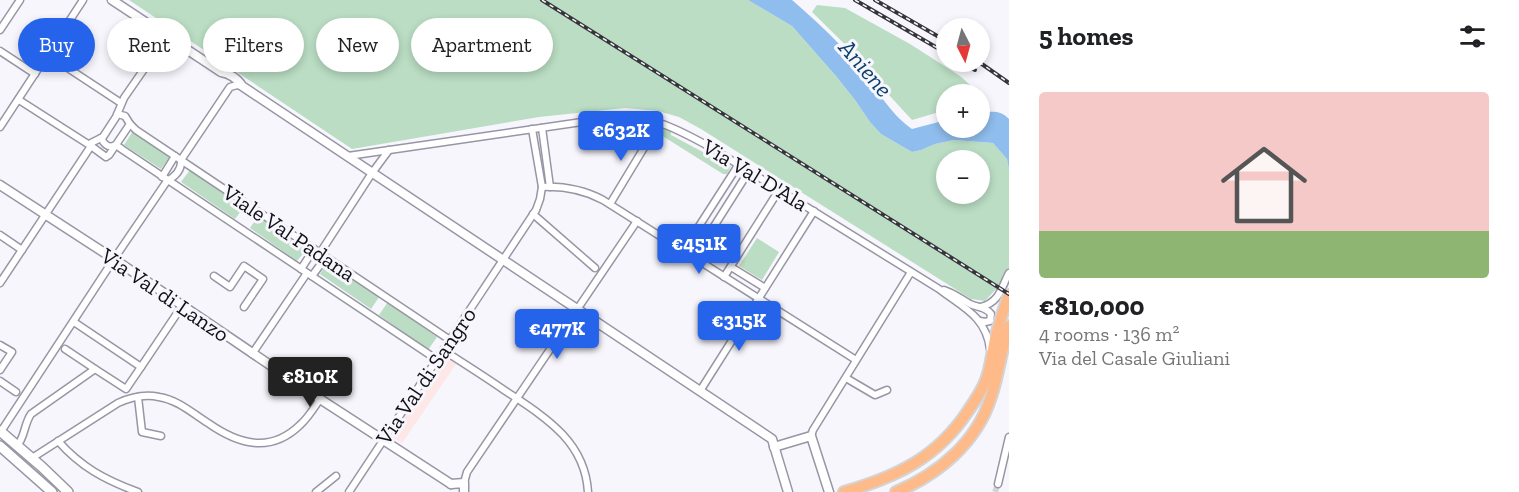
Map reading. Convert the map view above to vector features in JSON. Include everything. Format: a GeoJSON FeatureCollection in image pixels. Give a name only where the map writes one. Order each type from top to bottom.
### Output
{"type":"FeatureCollection","features":[{"type":"Feature","properties":{"kind":"main road"},"geometry":{"type":"LineString","coordinates":[[844,492],[877,482],[912,466],[943,441],[964,417],[984,386],[1009,296]]}},
{"type":"Feature","properties":{"kind":"main road"},"geometry":{"type":"LineString","coordinates":[[897,492],[921,479],[954,455],[979,426],[992,396],[1009,326]]}},
{"type":"Feature","properties":{"kind":"main road"},"geometry":{"type":"LineString","coordinates":[[0,432],[68,492]]}},
{"type":"Feature","properties":{"kind":"main road"},"geometry":{"type":"LineString","coordinates":[[0,446],[52,492]]}},
{"type":"Feature","properties":{"kind":"street"},"geometry":{"type":"LineString","coordinates":[[0,30],[20,0]]}},
{"type":"Feature","properties":{"kind":"street"},"geometry":{"type":"LineString","coordinates":[[72,18],[84,0]]}},
{"type":"Feature","properties":{"kind":"street"},"geometry":{"type":"LineString","coordinates":[[112,0],[140,18]]}},
{"type":"Feature","properties":{"kind":"street"},"geometry":{"type":"LineString","coordinates":[[0,51],[35,74],[0,127]]}},
{"type":"Feature","properties":{"kind":"street"},"geometry":{"type":"LineString","coordinates":[[74,72],[121,103]]}},
{"type":"Feature","properties":{"kind":"street"},"geometry":{"type":"LineString","coordinates":[[0,283],[93,141],[102,138],[121,103],[142,72]]}},
{"type":"Feature","properties":{"kind":"street"},"geometry":{"type":"LineString","coordinates":[[221,72],[236,79],[242,86],[772,439],[788,492]]}},
{"type":"Feature","properties":{"kind":"street"},"geometry":{"type":"LineString","coordinates":[[221,72],[228,80],[230,87]]}},
{"type":"Feature","properties":{"kind":"street"},"geometry":{"type":"LineString","coordinates":[[0,432],[74,322],[178,158],[230,87],[242,86]]}},
{"type":"Feature","properties":{"kind":"street"},"geometry":{"type":"LineString","coordinates":[[19,100],[106,157],[130,124]]}},
{"type":"Feature","properties":{"kind":"street","name":"Viale Val Padana"},"geometry":{"type":"LineString","coordinates":[[117,114],[125,116],[135,130],[450,340]]}},
{"type":"Feature","properties":{"kind":"street","name":"Via Val D'Ala"},"geometry":{"type":"LineString","coordinates":[[348,156],[620,116],[643,118],[688,135],[739,164],[939,289],[980,321]]}},
{"type":"Feature","properties":{"kind":"street"},"geometry":{"type":"LineString","coordinates":[[610,204],[659,123]]}},
{"type":"Feature","properties":{"kind":"street"},"geometry":{"type":"LineString","coordinates":[[542,128],[550,187]]}},
{"type":"Feature","properties":{"kind":"street"},"geometry":{"type":"LineString","coordinates":[[532,129],[542,187],[584,191],[610,204],[856,360]]}},
{"type":"Feature","properties":{"kind":"street","name":"Viale Val Padana"},"geometry":{"type":"LineString","coordinates":[[102,138],[108,146],[116,145],[436,359]]}},
{"type":"Feature","properties":{"kind":"street"},"geometry":{"type":"LineString","coordinates":[[252,354],[389,150]]}},
{"type":"Feature","properties":{"kind":"street"},"geometry":{"type":"LineString","coordinates":[[165,179],[175,176],[179,171],[181,166],[178,158]]}},
{"type":"Feature","properties":{"kind":"street"},"geometry":{"type":"LineString","coordinates":[[684,251],[739,164]]}},
{"type":"Feature","properties":{"kind":"street"},"geometry":{"type":"LineString","coordinates":[[694,258],[749,171]]}},
{"type":"Feature","properties":{"kind":"street","name":"Via Val di Lanzo"},"geometry":{"type":"LineString","coordinates":[[0,185],[114,259],[451,488]]}},
{"type":"Feature","properties":{"kind":"street","name":"Via Val di Sangro"},"geometry":{"type":"LineString","coordinates":[[349,492],[504,260],[533,214],[540,199],[542,187]]}},
{"type":"Feature","properties":{"kind":"street"},"geometry":{"type":"LineString","coordinates":[[724,277],[780,190]]}},
{"type":"Feature","properties":{"kind":"street"},"geometry":{"type":"LineString","coordinates":[[700,391],[814,211]]}},
{"type":"Feature","properties":{"kind":"street"},"geometry":{"type":"LineString","coordinates":[[533,214],[595,268]]}},
{"type":"Feature","properties":{"kind":"street"},"geometry":{"type":"LineString","coordinates":[[451,488],[464,488],[467,472],[637,221]]}},
{"type":"Feature","properties":{"kind":"street"},"geometry":{"type":"LineString","coordinates":[[0,235],[22,250]]}},
{"type":"Feature","properties":{"kind":"street"},"geometry":{"type":"LineString","coordinates":[[306,273],[320,253]]}},
{"type":"Feature","properties":{"kind":"street"},"geometry":{"type":"LineString","coordinates":[[214,276],[230,287],[244,266],[263,279],[244,308]]}},
{"type":"Feature","properties":{"kind":"street"},"geometry":{"type":"LineString","coordinates":[[731,267],[765,288]]}},
{"type":"Feature","properties":{"kind":"street"},"geometry":{"type":"LineString","coordinates":[[829,492],[811,436],[813,430],[911,272]]}},
{"type":"Feature","properties":{"kind":"street"},"geometry":{"type":"LineString","coordinates":[[981,307],[998,297],[1009,273]]}},
{"type":"Feature","properties":{"kind":"street"},"geometry":{"type":"LineString","coordinates":[[939,289],[971,305],[988,310],[991,316],[989,322],[980,321]]}},
{"type":"Feature","properties":{"kind":"street"},"geometry":{"type":"LineString","coordinates":[[65,349],[126,389],[182,306]]}},
{"type":"Feature","properties":{"kind":"street"},"geometry":{"type":"LineString","coordinates":[[980,321],[987,334],[991,360]]}},
{"type":"Feature","properties":{"kind":"street"},"geometry":{"type":"LineString","coordinates":[[74,322],[141,367]]}},
{"type":"Feature","properties":{"kind":"street"},"geometry":{"type":"LineString","coordinates":[[0,345],[12,352],[0,370]]}},
{"type":"Feature","properties":{"kind":"street"},"geometry":{"type":"LineString","coordinates":[[443,350],[547,419],[568,441],[584,468],[588,492]]}},
{"type":"Feature","properties":{"kind":"street"},"geometry":{"type":"LineString","coordinates":[[17,446],[22,440],[27,420],[31,414],[95,369]]}},
{"type":"Feature","properties":{"kind":"street"},"geometry":{"type":"LineString","coordinates":[[846,378],[875,396],[887,390]]}},
{"type":"Feature","properties":{"kind":"street"},"geometry":{"type":"LineString","coordinates":[[0,381],[16,392]]}},
{"type":"Feature","properties":{"kind":"street"},"geometry":{"type":"LineString","coordinates":[[32,458],[118,403],[138,397],[154,396],[171,400],[228,436],[254,443],[270,441],[292,432],[305,420],[320,399]]}},
{"type":"Feature","properties":{"kind":"street"},"geometry":{"type":"LineString","coordinates":[[138,397],[142,432],[161,436]]}},
{"type":"Feature","properties":{"kind":"street"},"geometry":{"type":"LineString","coordinates":[[774,447],[811,436]]}},
{"type":"Feature","properties":{"kind":"street"},"geometry":{"type":"LineString","coordinates":[[998,484],[1009,437]]}},
{"type":"Feature","properties":{"kind":"street"},"geometry":{"type":"LineString","coordinates":[[58,441],[70,454],[91,470],[112,482],[138,492]]}},
{"type":"Feature","properties":{"kind":"street"},"geometry":{"type":"LineString","coordinates":[[912,466],[921,479]]}},
{"type":"Feature","properties":{"kind":"street"},"geometry":{"type":"LineString","coordinates":[[316,492],[336,476]]}},
{"type":"Feature","properties":{"kind":"shaded area"},"geometry":{"type":"Polygon","coordinates":[[[445,357],[456,364],[402,443],[391,436],[445,357]]]}},
{"type":"Feature","properties":{"kind":"green space"},"geometry":{"type":"Polygon","coordinates":[[[129,0],[748,0],[792,26],[836,76],[881,134],[912,152],[954,140],[993,143],[1007,159],[1009,169],[1009,275],[985,301],[971,299],[679,117],[658,111],[625,108],[539,117],[352,149],[237,72],[304,72],[304,18],[203,18],[203,49],[191,41],[191,18],[156,18],[129,0]]]}},
{"type":"Feature","properties":{"kind":"green space"},"geometry":{"type":"Polygon","coordinates":[[[817,5],[845,8],[936,61],[936,72],[954,72],[969,84],[936,84],[936,113],[912,120],[867,66],[812,12],[817,5]]]}},
{"type":"Feature","properties":{"kind":"green space"},"geometry":{"type":"Polygon","coordinates":[[[663,129],[671,130],[671,135],[727,165],[728,163],[731,166],[727,174],[723,174],[661,135],[663,129]]]}},
{"type":"Feature","properties":{"kind":"green space"},"geometry":{"type":"Polygon","coordinates":[[[133,131],[170,156],[161,169],[124,145],[133,131]]]}},
{"type":"Feature","properties":{"kind":"green space"},"geometry":{"type":"Polygon","coordinates":[[[190,170],[243,208],[235,219],[181,182],[190,170]]]}},
{"type":"Feature","properties":{"kind":"green space"},"geometry":{"type":"Polygon","coordinates":[[[258,216],[306,250],[297,261],[250,228],[258,216]]]}},
{"type":"Feature","properties":{"kind":"green space"},"geometry":{"type":"Polygon","coordinates":[[[757,238],[779,252],[762,280],[739,266],[757,238]]]}},
{"type":"Feature","properties":{"kind":"green space"},"geometry":{"type":"Polygon","coordinates":[[[328,262],[379,297],[371,309],[320,274],[328,262]]]}},
{"type":"Feature","properties":{"kind":"green space"},"geometry":{"type":"Polygon","coordinates":[[[388,302],[437,337],[428,350],[379,315],[388,302]]]}},
{"type":"Feature","properties":{"kind":"water"},"geometry":{"type":"Polygon","coordinates":[[[748,0],[792,0],[818,23],[858,65],[889,107],[912,129],[936,123],[936,138],[990,138],[990,112],[1003,114],[1009,119],[1009,169],[1007,159],[993,143],[954,140],[912,152],[881,134],[836,76],[792,26],[748,0]]]}},
{"type":"Feature","properties":{"kind":"tunnel"},"geometry":{"type":"LineString","coordinates":[[995,492],[998,484]]}},
{"type":"Feature","properties":{"kind":"railway"},"geometry":{"type":"LineString","coordinates":[[542,0],[1009,294]]}},
{"type":"Feature","properties":{"kind":"railway"},"geometry":{"type":"LineString","coordinates":[[855,0],[936,47]]}},
{"type":"Feature","properties":{"kind":"railway"},"geometry":{"type":"LineString","coordinates":[[875,0],[936,35]]}},
{"type":"Feature","properties":{"kind":"railway"},"geometry":{"type":"LineString","coordinates":[[990,70],[1009,83]]}},
{"type":"Feature","properties":{"kind":"water label","name":"Aniene"},"geometry":{"type":"Point","coordinates":[866,68]}}]}
